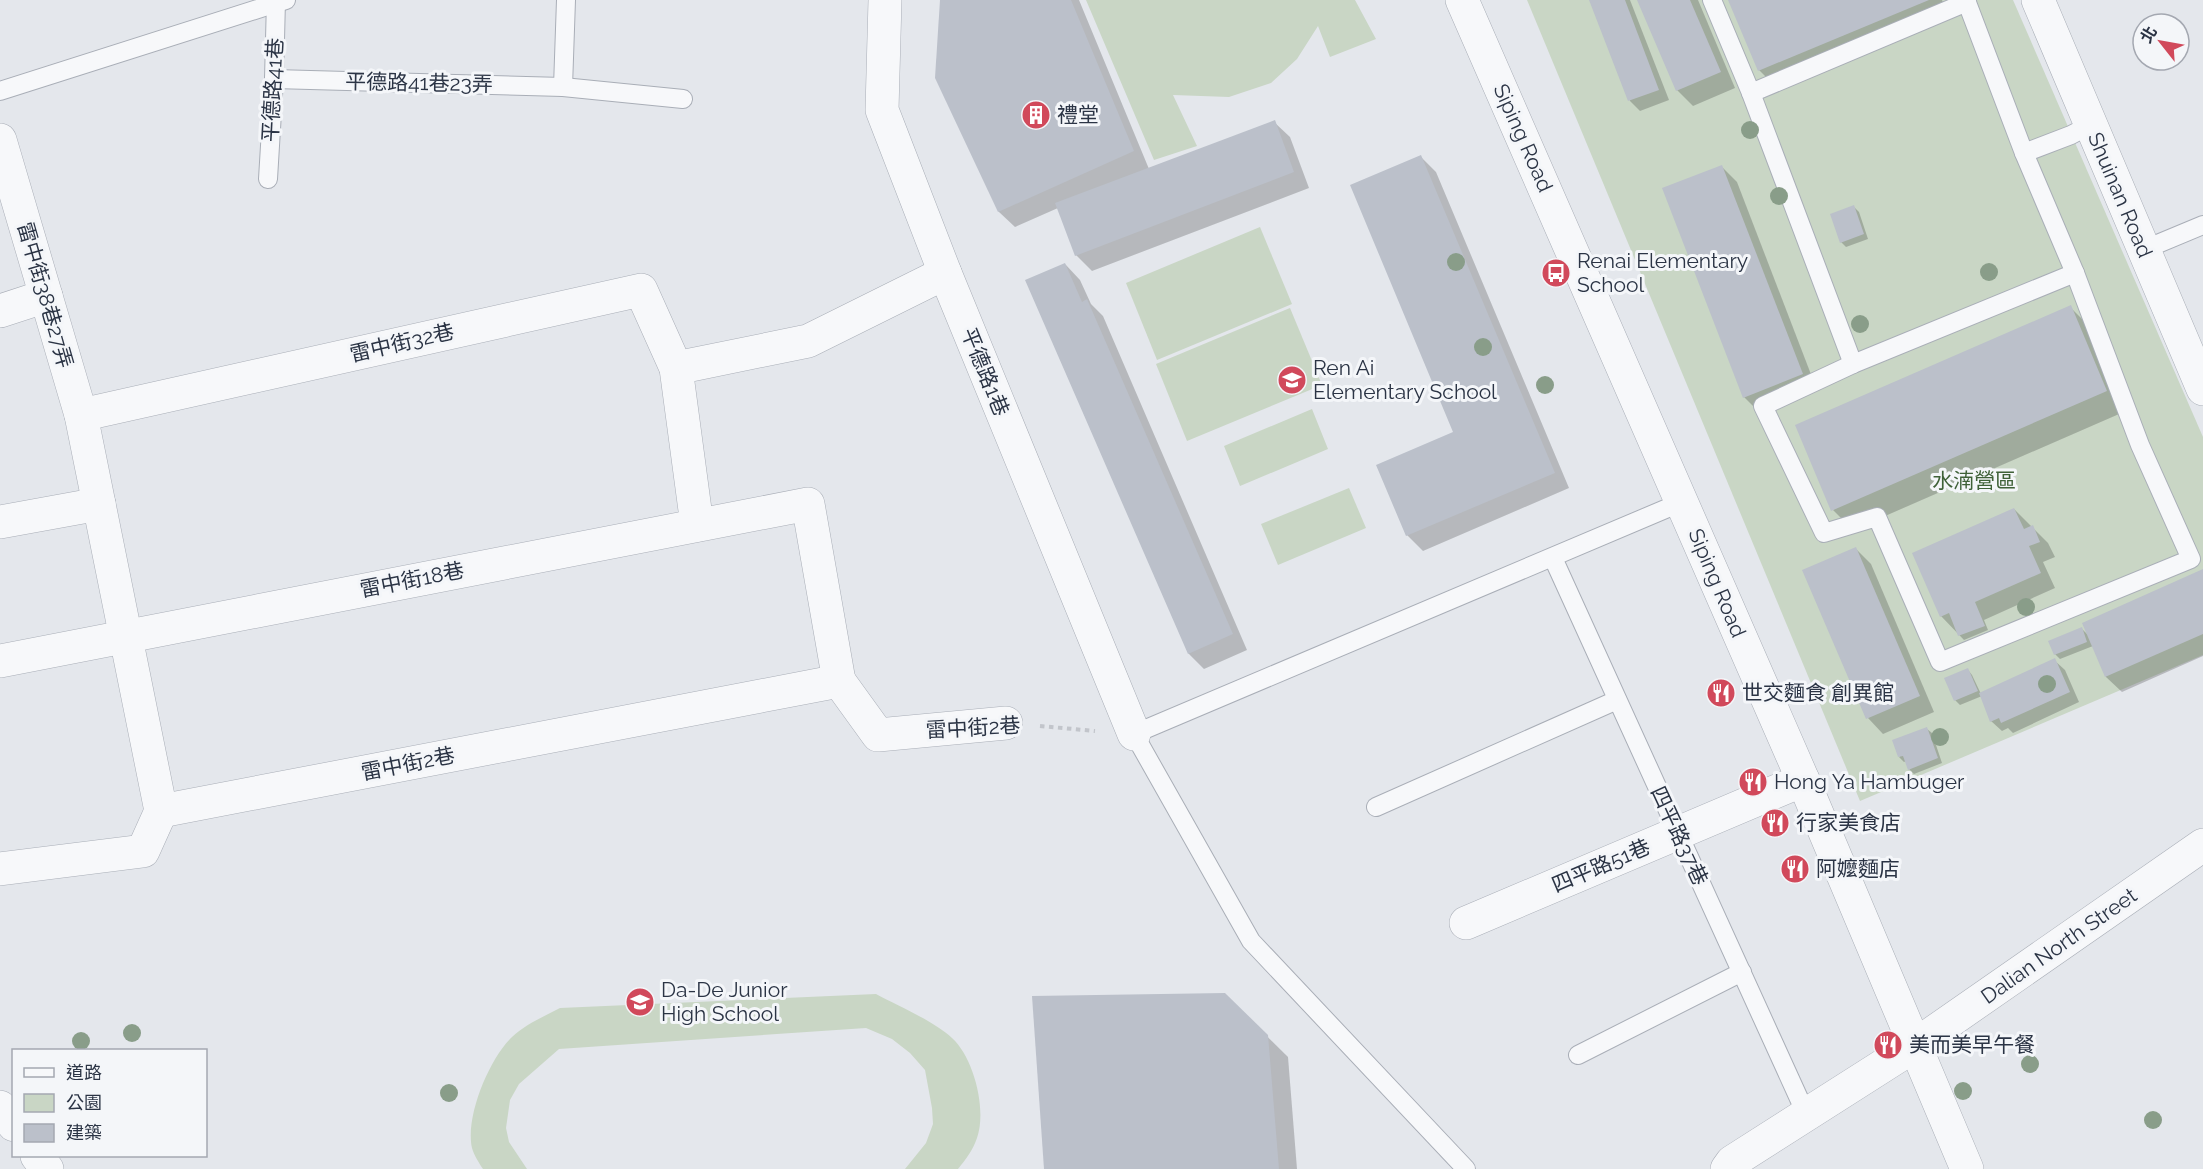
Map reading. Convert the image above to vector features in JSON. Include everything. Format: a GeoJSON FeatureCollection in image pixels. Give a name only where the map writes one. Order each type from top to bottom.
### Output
{"type":"FeatureCollection","features":[{"type":"Feature","properties":{"kind":"street","name":"平德路1巷"},"geometry":{"type":"LineString","coordinates":[[885,0],[882,110],[945,273],[1134,734]]}},
{"type":"Feature","properties":{"kind":"street","name":"Siping Road"},"geometry":{"type":"LineString","coordinates":[[1462,0],[1803,780],[1967,1169]]}},
{"type":"Feature","properties":{"kind":"street","name":"Shuinan Road"},"geometry":{"type":"LineString","coordinates":[[2038,0],[2203,389]]}},
{"type":"Feature","properties":{"kind":"street","name":"雷中街38巷27弄"},"geometry":{"type":"LineString","coordinates":[[0,140],[81,415]]}},
{"type":"Feature","properties":{"kind":"street"},"geometry":{"type":"LineString","coordinates":[[676,368],[808,341],[945,273]]}},
{"type":"Feature","properties":{"kind":"street","name":"雷中街32巷"},"geometry":{"type":"LineString","coordinates":[[81,415],[641,290],[676,368],[697,525]]}},
{"type":"Feature","properties":{"kind":"street"},"geometry":{"type":"LineString","coordinates":[[0,311],[46,296]]}},
{"type":"Feature","properties":{"kind":"street"},"geometry":{"type":"LineString","coordinates":[[0,869],[143,851],[161,811],[81,415]]}},
{"type":"Feature","properties":{"kind":"street"},"geometry":{"type":"LineString","coordinates":[[0,522],[99,504]]}},
{"type":"Feature","properties":{"kind":"street","name":"雷中街2巷"},"geometry":{"type":"LineString","coordinates":[[697,525],[808,504],[839,681],[878,735],[1006,723]]}},
{"type":"Feature","properties":{"kind":"street","name":"雷中街18巷"},"geometry":{"type":"LineString","coordinates":[[0,661],[697,525]]}},
{"type":"Feature","properties":{"kind":"street","name":"雷中街2巷"},"geometry":{"type":"LineString","coordinates":[[161,811],[839,681]]}},
{"type":"Feature","properties":{"kind":"street","name":"四平路51巷"},"geometry":{"type":"LineString","coordinates":[[1466,923],[1803,780]]}},
{"type":"Feature","properties":{"kind":"street","name":"Dalian North Street"},"geometry":{"type":"LineString","coordinates":[[1914,1046],[2203,845]]}},
{"type":"Feature","properties":{"kind":"street"},"geometry":{"type":"LineString","coordinates":[[1727,1169],[1732,1162],[1806,1113],[1914,1046]]}},
{"type":"Feature","properties":{"kind":"street"},"geometry":{"type":"LineString","coordinates":[[0,1107],[12,1122]]}},
{"type":"Feature","properties":{"kind":"lane"},"geometry":{"type":"LineString","coordinates":[[563,87],[566,0]]}},
{"type":"Feature","properties":{"kind":"lane"},"geometry":{"type":"LineString","coordinates":[[1712,0],[1751,93],[1853,364]]}},
{"type":"Feature","properties":{"kind":"lane"},"geometry":{"type":"LineString","coordinates":[[0,91],[279,1]]}},
{"type":"Feature","properties":{"kind":"lane","name":"平德路41巷"},"geometry":{"type":"LineString","coordinates":[[268,179],[279,1]]}},
{"type":"Feature","properties":{"kind":"lane"},"geometry":{"type":"LineString","coordinates":[[1751,93],[1967,1],[2024,153],[2075,273],[2140,445],[2191,560],[1940,662],[1876,517],[1824,533],[1763,406],[1853,364],[2075,273]]}},
{"type":"Feature","properties":{"kind":"lane","name":"平德路41巷23弄"},"geometry":{"type":"LineString","coordinates":[[274,79],[563,87],[683,99]]}},
{"type":"Feature","properties":{"kind":"lane"},"geometry":{"type":"LineString","coordinates":[[2024,153],[2072,135],[2090,125]]}},
{"type":"Feature","properties":{"kind":"lane"},"geometry":{"type":"LineString","coordinates":[[2143,250],[2203,225]]}},
{"type":"Feature","properties":{"kind":"lane"},"geometry":{"type":"LineString","coordinates":[[1466,1169],[1251,940],[1134,734],[1682,502]]}},
{"type":"Feature","properties":{"kind":"lane","name":"四平路37巷"},"geometry":{"type":"LineString","coordinates":[[1552,558],[1806,1113]]}},
{"type":"Feature","properties":{"kind":"lane"},"geometry":{"type":"LineString","coordinates":[[1376,807],[1617,700]]}},
{"type":"Feature","properties":{"kind":"lane"},"geometry":{"type":"LineString","coordinates":[[1578,1055],[1742,972]]}},
{"type":"Feature","properties":{"kind":"path","name":"雷中街2巷"},"geometry":{"type":"LineString","coordinates":[[1006,723],[1134,734]]}},
{"type":"Feature","properties":{"kind":"green space"},"geometry":{"type":"Polygon","coordinates":[[[1086,0],[1355,0],[1376,39],[1330,57],[1318,26],[1297,59],[1271,83],[1229,97],[1173,95],[1197,146],[1154,160],[1086,0]]]}},
{"type":"Feature","properties":{"kind":"green space","name":"水湳營區"},"geometry":{"type":"Polygon","coordinates":[[[1527,0],[2013,0],[2203,437],[2203,655],[1860,801],[1527,0]]]}},
{"type":"Feature","properties":{"kind":"green space"},"geometry":{"type":"Polygon","coordinates":[[[1260,227],[1292,304],[1157,360],[1126,283],[1260,227]]]}},
{"type":"Feature","properties":{"kind":"green space"},"geometry":{"type":"Polygon","coordinates":[[[1290,308],[1322,385],[1187,441],[1156,364],[1290,308]]]}},
{"type":"Feature","properties":{"kind":"green space"},"geometry":{"type":"Polygon","coordinates":[[[1312,409],[1328,449],[1240,486],[1224,446],[1312,409]]]}},
{"type":"Feature","properties":{"kind":"green space"},"geometry":{"type":"Polygon","coordinates":[[[1349,488],[1366,528],[1278,565],[1261,524],[1349,488]]]}},
{"type":"Feature","properties":{"kind":"green space"},"geometry":{"type":"Polygon","coordinates":[[[876,994],[944,1032],[960,1047],[967,1058],[979,1099],[980,1126],[973,1146],[958,1169],[905,1169],[926,1143],[933,1124],[925,1070],[910,1053],[892,1039],[866,1028],[559,1049],[519,1084],[510,1100],[506,1128],[509,1142],[527,1169],[483,1169],[473,1151],[472,1121],[481,1089],[495,1059],[517,1032],[560,1008],[876,994]]]}},
{"type":"Feature","properties":{"kind":"building","name":"禮堂"},"geometry":{"type":"Polygon","coordinates":[[[940,0],[1071,0],[1134,151],[998,212],[935,78],[940,0]]]}},
{"type":"Feature","properties":{"kind":"building"},"geometry":{"type":"Polygon","coordinates":[[[1589,0],[1625,0],[1659,90],[1628,101],[1589,0]]]}},
{"type":"Feature","properties":{"kind":"building"},"geometry":{"type":"Polygon","coordinates":[[[1637,0],[1690,0],[1721,72],[1676,91],[1637,0]]]}},
{"type":"Feature","properties":{"kind":"building"},"geometry":{"type":"Polygon","coordinates":[[[1728,0],[1929,0],[1758,71],[1728,0]]]}},
{"type":"Feature","properties":{"kind":"building"},"geometry":{"type":"Polygon","coordinates":[[[1275,120],[1294,172],[1075,256],[1055,203],[1275,120]]]}},
{"type":"Feature","properties":{"kind":"building"},"geometry":{"type":"Polygon","coordinates":[[[1421,155],[1555,473],[1406,536],[1376,465],[1453,432],[1350,185],[1421,155]]]}},
{"type":"Feature","properties":{"kind":"building"},"geometry":{"type":"Polygon","coordinates":[[[1722,165],[1803,374],[1743,398],[1662,188],[1722,165]]]}},
{"type":"Feature","properties":{"kind":"building"},"geometry":{"type":"Polygon","coordinates":[[[1854,205],[1864,234],[1840,243],[1830,214],[1854,205]]]}},
{"type":"Feature","properties":{"kind":"building"},"geometry":{"type":"Polygon","coordinates":[[[1065,263],[1082,302],[1087,299],[1233,634],[1188,654],[1025,280],[1065,263]]]}},
{"type":"Feature","properties":{"kind":"building"},"geometry":{"type":"Polygon","coordinates":[[[2071,305],[2107,391],[1831,511],[1795,425],[2071,305]]]}},
{"type":"Feature","properties":{"kind":"building"},"geometry":{"type":"Polygon","coordinates":[[[2014,508],[2024,529],[2033,525],[2040,542],[2029,546],[2041,573],[1975,602],[1985,626],[1958,636],[1949,613],[1940,617],[1912,553],[2014,508]]]}},
{"type":"Feature","properties":{"kind":"building"},"geometry":{"type":"Polygon","coordinates":[[[1856,547],[1920,696],[1866,719],[1802,570],[1856,547]]]}},
{"type":"Feature","properties":{"kind":"building"},"geometry":{"type":"Polygon","coordinates":[[[2203,569],[2203,634],[2105,677],[2082,623],[2203,569]]]}},
{"type":"Feature","properties":{"kind":"building"},"geometry":{"type":"Polygon","coordinates":[[[2082,627],[2087,642],[2054,655],[2048,641],[2082,627]]]}},
{"type":"Feature","properties":{"kind":"building"},"geometry":{"type":"Polygon","coordinates":[[[2055,658],[2070,692],[2001,723],[1999,718],[1990,722],[1979,693],[2055,658]]]}},
{"type":"Feature","properties":{"kind":"building"},"geometry":{"type":"Polygon","coordinates":[[[1968,668],[1978,691],[1954,701],[1944,678],[1968,668]]]}},
{"type":"Feature","properties":{"kind":"building"},"geometry":{"type":"Polygon","coordinates":[[[1927,727],[1938,758],[1908,770],[1903,756],[1898,757],[1892,740],[1927,727]]]}},
{"type":"Feature","properties":{"kind":"building"},"geometry":{"type":"Polygon","coordinates":[[[1225,993],[1268,1035],[1279,1169],[1044,1169],[1032,996],[1225,993]]]}},
{"type":"Feature","properties":{"kind":"place","name":"禮堂"},"geometry":{"type":"Point","coordinates":[1036,115]}},
{"type":"Feature","properties":{"kind":"place","name":"Renai Elementary School"},"geometry":{"type":"Point","coordinates":[1556,273]}},
{"type":"Feature","properties":{"kind":"place","name":"Ren Ai Elementary School"},"geometry":{"type":"Point","coordinates":[1292,380]}},
{"type":"Feature","properties":{"kind":"place","name":"世交麵食 創異館"},"geometry":{"type":"Point","coordinates":[1721,693]}},
{"type":"Feature","properties":{"kind":"place","name":"Hong Ya Hambuger"},"geometry":{"type":"Point","coordinates":[1753,782]}},
{"type":"Feature","properties":{"kind":"place","name":"行家美食店"},"geometry":{"type":"Point","coordinates":[1775,823]}},
{"type":"Feature","properties":{"kind":"place","name":"阿嬤麵店"},"geometry":{"type":"Point","coordinates":[1795,869]}},
{"type":"Feature","properties":{"kind":"place","name":"Da-De Junior High School"},"geometry":{"type":"Point","coordinates":[640,1002]}},
{"type":"Feature","properties":{"kind":"place","name":"美而美早午餐"},"geometry":{"type":"Point","coordinates":[1888,1045]}}]}
